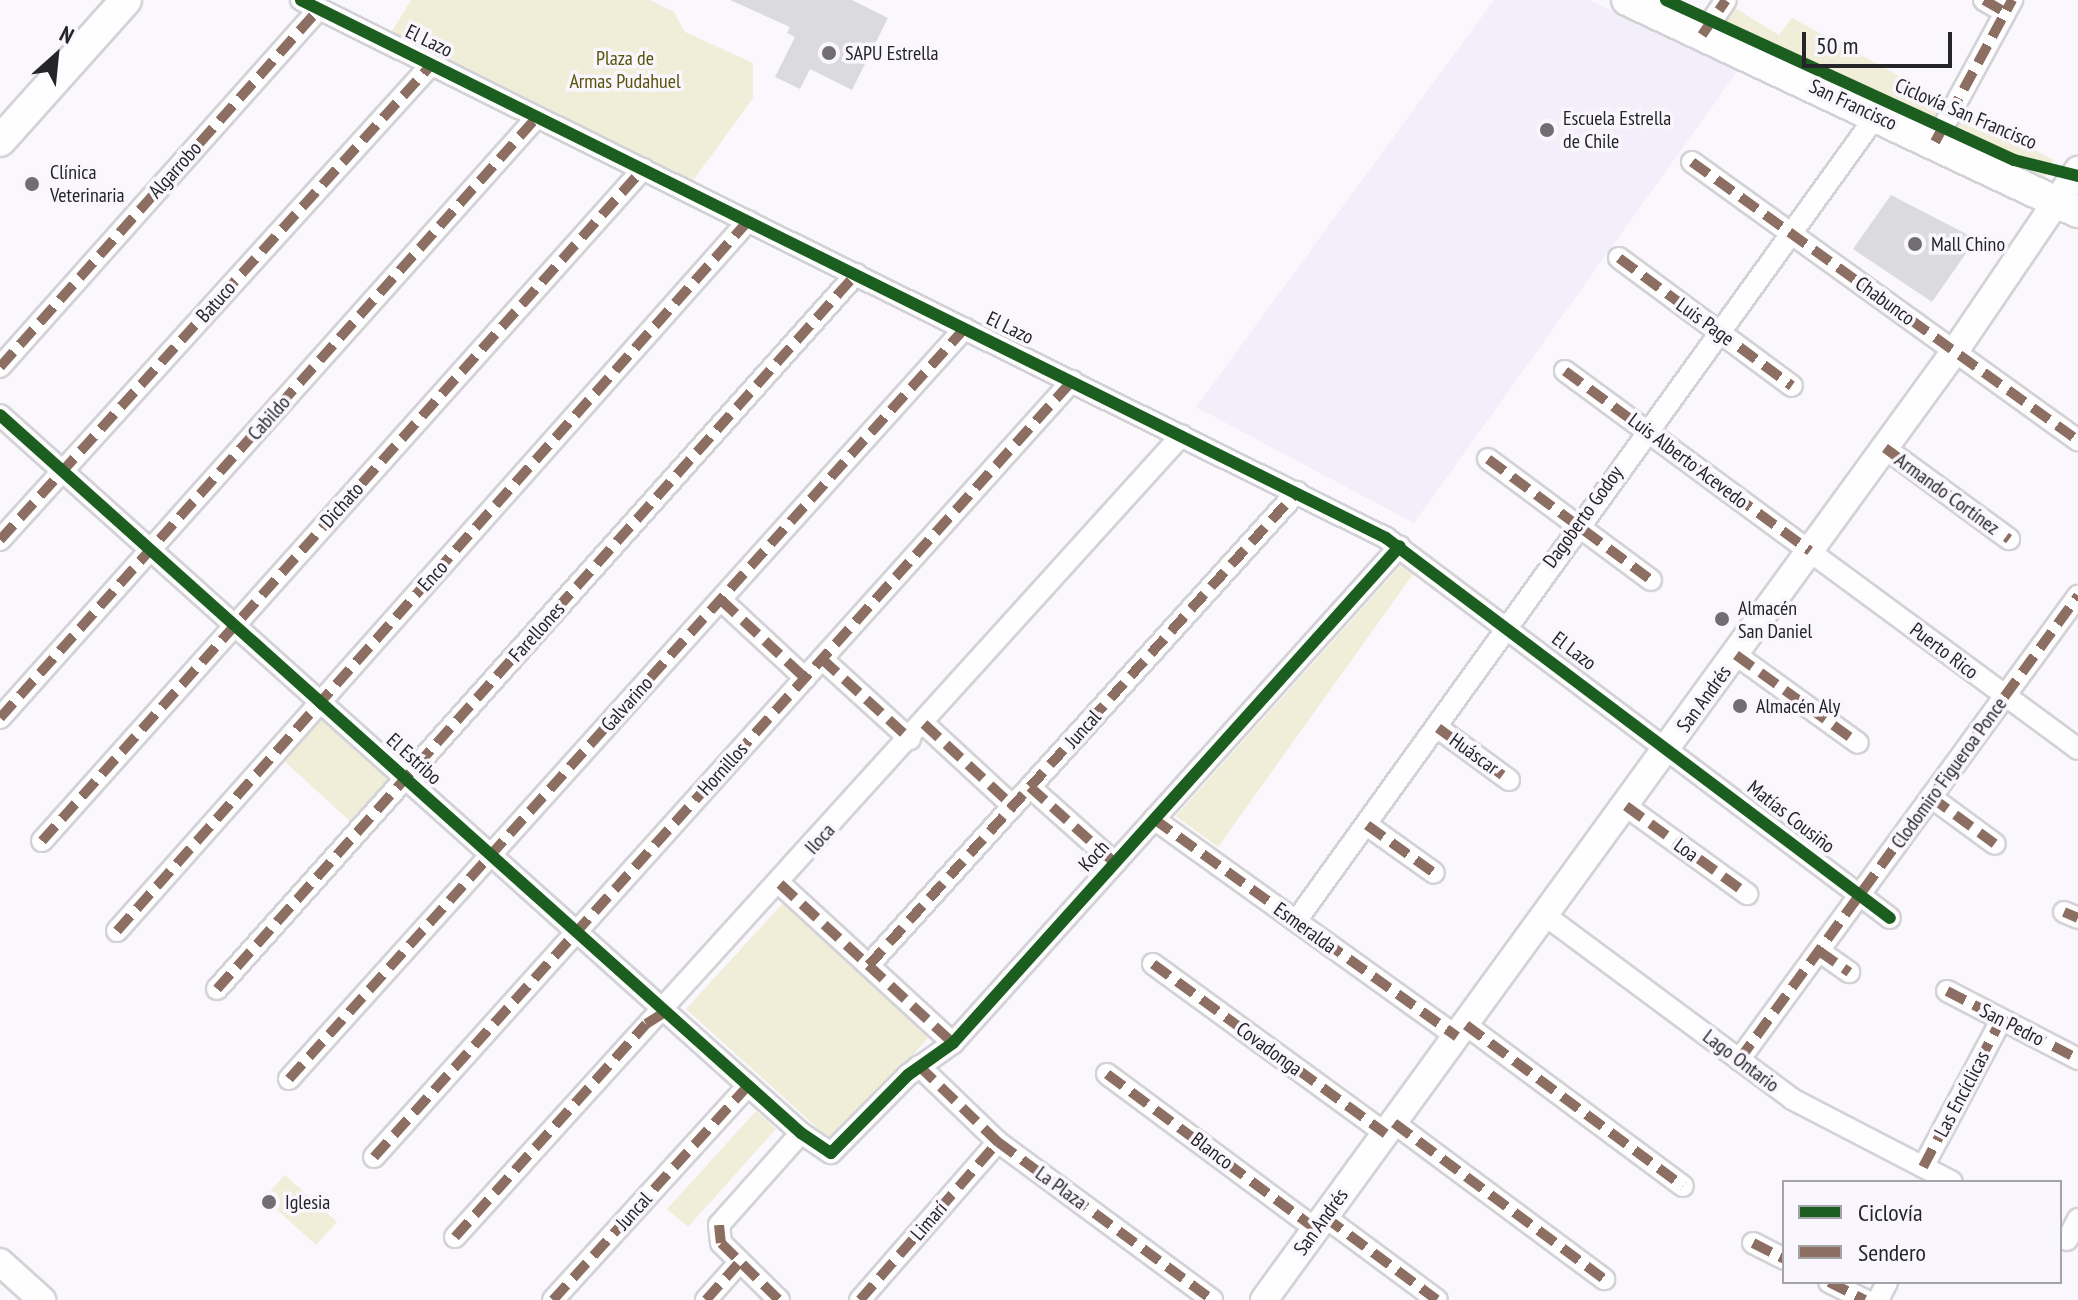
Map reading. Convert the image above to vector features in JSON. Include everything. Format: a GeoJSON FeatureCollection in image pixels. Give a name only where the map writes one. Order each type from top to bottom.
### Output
{"type":"FeatureCollection","features":[{"type":"Feature","properties":{"kind":"main road"},"geometry":{"type":"LineString","coordinates":[[0,141],[126,0]]}},
{"type":"Feature","properties":{"kind":"main road","name":"San Francisco"},"geometry":{"type":"LineString","coordinates":[[1627,0],[2069,207]]}},
{"type":"Feature","properties":{"kind":"street"},"geometry":{"type":"LineString","coordinates":[[1702,35],[1726,0]]}},
{"type":"Feature","properties":{"kind":"street"},"geometry":{"type":"LineString","coordinates":[[1935,142],[2008,6],[1984,0]]}},
{"type":"Feature","properties":{"kind":"street","name":"El Lazo"},"geometry":{"type":"LineString","coordinates":[[310,4],[1297,492],[1400,546],[1669,747]]}},
{"type":"Feature","properties":{"kind":"street","name":"Algarrobo"},"geometry":{"type":"LineString","coordinates":[[0,367],[310,4]]}},
{"type":"Feature","properties":{"kind":"street","name":"Batuco"},"geometry":{"type":"LineString","coordinates":[[0,540],[431,65]]}},
{"type":"Feature","properties":{"kind":"street","name":"Dagoberto Godoy"},"geometry":{"type":"LineString","coordinates":[[1296,921],[1438,728],[1577,525],[1876,116]]}},
{"type":"Feature","properties":{"kind":"street","name":"Cabildo"},"geometry":{"type":"LineString","coordinates":[[0,718],[537,117]]}},
{"type":"Feature","properties":{"kind":"street","name":"Chabunco"},"geometry":{"type":"LineString","coordinates":[[1692,162],[2078,440]]}},
{"type":"Feature","properties":{"kind":"street","name":"Dichato"},"geometry":{"type":"LineString","coordinates":[[42,841],[643,169]]}},
{"type":"Feature","properties":{"kind":"street","name":"San Andrés"},"geometry":{"type":"LineString","coordinates":[[1264,1300],[1955,351],[2069,207],[2078,170]]}},
{"type":"Feature","properties":{"kind":"street","name":"Enco"},"geometry":{"type":"LineString","coordinates":[[117,931],[748,221]]}},
{"type":"Feature","properties":{"kind":"street","name":"Luis Page"},"geometry":{"type":"LineString","coordinates":[[1619,258],[1792,386]]}},
{"type":"Feature","properties":{"kind":"street","name":"Farellones"},"geometry":{"type":"LineString","coordinates":[[217,989],[856,274]]}},
{"type":"Feature","properties":{"kind":"street","name":"Galvarino"},"geometry":{"type":"LineString","coordinates":[[289,1079],[965,328]]}},
{"type":"Feature","properties":{"kind":"street","name":"Luis Alberto Acevedo"},"geometry":{"type":"LineString","coordinates":[[1565,371],[1810,551]]}},
{"type":"Feature","properties":{"kind":"street","name":"Hornillos"},"geometry":{"type":"LineString","coordinates":[[374,1157],[1072,381]]}},
{"type":"Feature","properties":{"kind":"street","name":"El Estribo"},"geometry":{"type":"LineString","coordinates":[[0,415],[801,1133]]}},
{"type":"Feature","properties":{"kind":"street","name":"Iloca"},"geometry":{"type":"LineString","coordinates":[[455,1237],[646,1024],[665,1012],[1182,435]]}},
{"type":"Feature","properties":{"kind":"street","name":"Armando Cortínez"},"geometry":{"type":"LineString","coordinates":[[1885,448],[2009,539]]}},
{"type":"Feature","properties":{"kind":"street"},"geometry":{"type":"LineString","coordinates":[[1488,459],[1651,580]]}},
{"type":"Feature","properties":{"kind":"street","name":"Juncal"},"geometry":{"type":"LineString","coordinates":[[869,965],[1297,492]]}},
{"type":"Feature","properties":{"kind":"street","name":"Koch"},"geometry":{"type":"LineString","coordinates":[[801,1133],[837,1152],[919,1066],[953,1043],[1400,546]]}},
{"type":"Feature","properties":{"kind":"street","name":"Puerto Rico"},"geometry":{"type":"LineString","coordinates":[[1810,551],[2078,749]]}},
{"type":"Feature","properties":{"kind":"street","name":"Clodomiro Figueroa Ponce"},"geometry":{"type":"LineString","coordinates":[[1739,1060],[2078,596]]}},
{"type":"Feature","properties":{"kind":"street"},"geometry":{"type":"LineString","coordinates":[[721,600],[805,678]]}},
{"type":"Feature","properties":{"kind":"street"},"geometry":{"type":"LineString","coordinates":[[1736,655],[1858,743]]}},
{"type":"Feature","properties":{"kind":"street"},"geometry":{"type":"LineString","coordinates":[[822,659],[1013,806]]}},
{"type":"Feature","properties":{"kind":"street","name":"Huáscar"},"geometry":{"type":"LineString","coordinates":[[1438,728],[1509,780]]}},
{"type":"Feature","properties":{"kind":"street","name":"Matías Cousiño"},"geometry":{"type":"LineString","coordinates":[[1669,747],[1890,918]]}},
{"type":"Feature","properties":{"kind":"street"},"geometry":{"type":"LineString","coordinates":[[1030,787],[1115,863]]}},
{"type":"Feature","properties":{"kind":"street"},"geometry":{"type":"LineString","coordinates":[[1931,797],[1995,844]]}},
{"type":"Feature","properties":{"kind":"street","name":"Loa"},"geometry":{"type":"LineString","coordinates":[[1626,806],[1747,894]]}},
{"type":"Feature","properties":{"kind":"street","name":"Esmeralda"},"geometry":{"type":"LineString","coordinates":[[1154,819],[1296,921],[1461,1031],[1683,1186]]}},
{"type":"Feature","properties":{"kind":"street"},"geometry":{"type":"LineString","coordinates":[[1367,825],[1434,873]]}},
{"type":"Feature","properties":{"kind":"street"},"geometry":{"type":"LineString","coordinates":[[780,884],[953,1043]]}},
{"type":"Feature","properties":{"kind":"street","name":"Lago Ontario"},"geometry":{"type":"LineString","coordinates":[[1546,916],[1813,1112],[1939,1177]]}},
{"type":"Feature","properties":{"kind":"street"},"geometry":{"type":"LineString","coordinates":[[1819,951],[1849,972]]}},
{"type":"Feature","properties":{"kind":"street","name":"Covadonga"},"geometry":{"type":"LineString","coordinates":[[1153,964],[1604,1279]]}},
{"type":"Feature","properties":{"kind":"street","name":"San Pedro"},"geometry":{"type":"LineString","coordinates":[[1947,991],[2078,1059]]}},
{"type":"Feature","properties":{"kind":"street","name":"Las Encíclicas"},"geometry":{"type":"LineString","coordinates":[[1939,1177],[2001,1020]]}},
{"type":"Feature","properties":{"kind":"street","name":"La Plaza"},"geometry":{"type":"LineString","coordinates":[[919,1066],[998,1142],[1212,1300]]}},
{"type":"Feature","properties":{"kind":"street","name":"Blanco"},"geometry":{"type":"LineString","coordinates":[[1107,1074],[1437,1300]]}},
{"type":"Feature","properties":{"kind":"street","name":"Juncal"},"geometry":{"type":"LineString","coordinates":[[553,1300],[748,1086]]}},
{"type":"Feature","properties":{"kind":"street"},"geometry":{"type":"LineString","coordinates":[[779,1300],[738,1264],[721,1243],[719,1225],[801,1133]]}},
{"type":"Feature","properties":{"kind":"street","name":"Limarí"},"geometry":{"type":"LineString","coordinates":[[860,1300],[998,1142]]}},
{"type":"Feature","properties":{"kind":"street"},"geometry":{"type":"LineString","coordinates":[[2068,1241],[2078,1219]]}},
{"type":"Feature","properties":{"kind":"street"},"geometry":{"type":"LineString","coordinates":[[1753,1243],[1782,1258]]}},
{"type":"Feature","properties":{"kind":"street"},"geometry":{"type":"LineString","coordinates":[[0,1262],[42,1300]]}},
{"type":"Feature","properties":{"kind":"street"},"geometry":{"type":"LineString","coordinates":[[706,1300],[738,1264]]}},
{"type":"Feature","properties":{"kind":"street"},"geometry":{"type":"LineString","coordinates":[[1833,1284],[1865,1300]]}},
{"type":"Feature","properties":{"kind":"shaded area"},"geometry":{"type":"Polygon","coordinates":[[[1494,0],[1589,0],[1739,69],[1414,523],[1196,407],[1494,0]]]}},
{"type":"Feature","properties":{"kind":"green space","name":"Plaza de Armas Pudahuel"},"geometry":{"type":"Polygon","coordinates":[[[411,0],[650,0],[674,12],[685,32],[753,63],[753,98],[692,182],[389,36],[411,0]]]}},
{"type":"Feature","properties":{"kind":"green space"},"geometry":{"type":"Polygon","coordinates":[[[1730,5],[1779,35],[1792,18],[1944,100],[1930,126],[1715,26],[1730,5]]]}},
{"type":"Feature","properties":{"kind":"green space"},"geometry":{"type":"Polygon","coordinates":[[[1958,107],[2053,160],[2043,181],[1945,136],[1958,107]]]}},
{"type":"Feature","properties":{"kind":"green space"},"geometry":{"type":"Polygon","coordinates":[[[1401,565],[1414,573],[1218,847],[1176,816],[1401,565]]]}},
{"type":"Feature","properties":{"kind":"green space"},"geometry":{"type":"Polygon","coordinates":[[[321,719],[388,780],[351,822],[283,760],[321,719]]]}},
{"type":"Feature","properties":{"kind":"green space"},"geometry":{"type":"Polygon","coordinates":[[[784,902],[929,1037],[834,1143],[686,1009],[784,902]]]}},
{"type":"Feature","properties":{"kind":"green space"},"geometry":{"type":"Polygon","coordinates":[[[756,1111],[776,1129],[688,1227],[667,1209],[756,1111]]]}},
{"type":"Feature","properties":{"kind":"green space"},"geometry":{"type":"Polygon","coordinates":[[[285,1175],[337,1222],[316,1245],[264,1198],[285,1175]]]}},
{"type":"Feature","properties":{"kind":"building","name":"SAPU Estrella"},"geometry":{"type":"Polygon","coordinates":[[[730,0],[852,0],[888,18],[852,90],[810,69],[800,89],[775,77],[795,37],[787,33],[790,27],[730,0]]]}},
{"type":"Feature","properties":{"kind":"building","name":"Mall Chino"},"geometry":{"type":"Polygon","coordinates":[[[1891,195],[1976,239],[1932,302],[1853,249],[1891,195]]]}},
{"type":"Feature","properties":{"kind":"marked path"},"geometry":{"type":"LineString","coordinates":[[1702,35],[1726,0]]}},
{"type":"Feature","properties":{"kind":"marked path"},"geometry":{"type":"LineString","coordinates":[[1984,0],[2005,12]]}},
{"type":"Feature","properties":{"kind":"marked path"},"geometry":{"type":"LineString","coordinates":[[1935,142],[2012,0]]}},
{"type":"Feature","properties":{"kind":"marked path"},"geometry":{"type":"LineString","coordinates":[[0,367],[319,9]]}},
{"type":"Feature","properties":{"kind":"marked path"},"geometry":{"type":"LineString","coordinates":[[0,540],[431,65]]}},
{"type":"Feature","properties":{"kind":"marked path"},"geometry":{"type":"LineString","coordinates":[[0,718],[537,117]]}},
{"type":"Feature","properties":{"kind":"marked path"},"geometry":{"type":"LineString","coordinates":[[1692,162],[2078,440]]}},
{"type":"Feature","properties":{"kind":"marked path"},"geometry":{"type":"LineString","coordinates":[[42,841],[643,169]]}},
{"type":"Feature","properties":{"kind":"marked path"},"geometry":{"type":"LineString","coordinates":[[117,931],[748,221]]}},
{"type":"Feature","properties":{"kind":"marked path"},"geometry":{"type":"LineString","coordinates":[[1619,258],[1792,386]]}},
{"type":"Feature","properties":{"kind":"marked path"},"geometry":{"type":"LineString","coordinates":[[217,989],[856,274]]}},
{"type":"Feature","properties":{"kind":"marked path"},"geometry":{"type":"LineString","coordinates":[[289,1079],[965,328]]}},
{"type":"Feature","properties":{"kind":"marked path"},"geometry":{"type":"LineString","coordinates":[[1565,371],[1810,551]]}},
{"type":"Feature","properties":{"kind":"marked path"},"geometry":{"type":"LineString","coordinates":[[374,1157],[1072,381]]}},
{"type":"Feature","properties":{"kind":"marked path"},"geometry":{"type":"LineString","coordinates":[[1885,448],[2009,539]]}},
{"type":"Feature","properties":{"kind":"marked path"},"geometry":{"type":"LineString","coordinates":[[1488,459],[1651,580]]}},
{"type":"Feature","properties":{"kind":"marked path"},"geometry":{"type":"LineString","coordinates":[[869,965],[1297,492]]}},
{"type":"Feature","properties":{"kind":"marked path"},"geometry":{"type":"LineString","coordinates":[[1739,1060],[2078,596]]}},
{"type":"Feature","properties":{"kind":"marked path"},"geometry":{"type":"LineString","coordinates":[[721,600],[805,678]]}},
{"type":"Feature","properties":{"kind":"marked path"},"geometry":{"type":"LineString","coordinates":[[1736,655],[1858,743]]}},
{"type":"Feature","properties":{"kind":"marked path"},"geometry":{"type":"LineString","coordinates":[[822,659],[910,739]]}},
{"type":"Feature","properties":{"kind":"marked path"},"geometry":{"type":"LineString","coordinates":[[924,724],[1013,806]]}},
{"type":"Feature","properties":{"kind":"marked path"},"geometry":{"type":"LineString","coordinates":[[1438,728],[1509,780]]}},
{"type":"Feature","properties":{"kind":"marked path"},"geometry":{"type":"LineString","coordinates":[[1030,787],[1115,863]]}},
{"type":"Feature","properties":{"kind":"marked path"},"geometry":{"type":"LineString","coordinates":[[1931,797],[1995,844]]}},
{"type":"Feature","properties":{"kind":"marked path"},"geometry":{"type":"LineString","coordinates":[[1626,806],[1747,894]]}},
{"type":"Feature","properties":{"kind":"marked path"},"geometry":{"type":"LineString","coordinates":[[1154,819],[1457,1037]]}},
{"type":"Feature","properties":{"kind":"marked path"},"geometry":{"type":"LineString","coordinates":[[1367,825],[1434,873]]}},
{"type":"Feature","properties":{"kind":"marked path"},"geometry":{"type":"LineString","coordinates":[[780,884],[953,1043]]}},
{"type":"Feature","properties":{"kind":"marked path"},"geometry":{"type":"LineString","coordinates":[[2064,912],[2078,918]]}},
{"type":"Feature","properties":{"kind":"marked path"},"geometry":{"type":"LineString","coordinates":[[1819,951],[1849,972]]}},
{"type":"Feature","properties":{"kind":"marked path"},"geometry":{"type":"LineString","coordinates":[[1153,964],[1386,1134]]}},
{"type":"Feature","properties":{"kind":"marked path"},"geometry":{"type":"LineString","coordinates":[[1947,991],[2078,1059]]}},
{"type":"Feature","properties":{"kind":"marked path"},"geometry":{"type":"LineString","coordinates":[[455,1237],[646,1024],[665,1012]]}},
{"type":"Feature","properties":{"kind":"marked path"},"geometry":{"type":"LineString","coordinates":[[1923,1167],[2001,1020]]}},
{"type":"Feature","properties":{"kind":"marked path"},"geometry":{"type":"LineString","coordinates":[[1466,1025],[1683,1186]]}},
{"type":"Feature","properties":{"kind":"marked path"},"geometry":{"type":"LineString","coordinates":[[919,1066],[998,1142],[1212,1300]]}},
{"type":"Feature","properties":{"kind":"marked path"},"geometry":{"type":"LineString","coordinates":[[1107,1074],[1316,1229]]}},
{"type":"Feature","properties":{"kind":"marked path"},"geometry":{"type":"LineString","coordinates":[[553,1300],[748,1086]]}},
{"type":"Feature","properties":{"kind":"marked path"},"geometry":{"type":"LineString","coordinates":[[1394,1123],[1604,1279]]}},
{"type":"Feature","properties":{"kind":"marked path"},"geometry":{"type":"LineString","coordinates":[[860,1300],[998,1142]]}},
{"type":"Feature","properties":{"kind":"marked path"},"geometry":{"type":"LineString","coordinates":[[1325,1217],[1437,1300]]}},
{"type":"Feature","properties":{"kind":"marked path"},"geometry":{"type":"LineString","coordinates":[[719,1225],[721,1243],[779,1300]]}},
{"type":"Feature","properties":{"kind":"marked path"},"geometry":{"type":"LineString","coordinates":[[1753,1243],[1782,1258]]}},
{"type":"Feature","properties":{"kind":"marked path"},"geometry":{"type":"LineString","coordinates":[[706,1300],[738,1264]]}},
{"type":"Feature","properties":{"kind":"marked path"},"geometry":{"type":"LineString","coordinates":[[1833,1284],[1865,1300]]}},
{"type":"Feature","properties":{"kind":"cycle path"},"geometry":{"type":"LineString","coordinates":[[301,0],[1386,538],[1890,918]]}},
{"type":"Feature","properties":{"kind":"cycle path","name":"Ciclovía San Francisco"},"geometry":{"type":"LineString","coordinates":[[1666,0],[2014,160],[2078,176]]}},
{"type":"Feature","properties":{"kind":"cycle path"},"geometry":{"type":"LineString","coordinates":[[0,415],[801,1133],[831,1153],[908,1075],[953,1043],[1400,546]]}},
{"type":"Feature","properties":{"kind":"place","name":"SAPU Estrella"},"geometry":{"type":"Point","coordinates":[829,53]}},
{"type":"Feature","properties":{"kind":"place","name":"Escuela Estrella de Chile"},"geometry":{"type":"Point","coordinates":[1547,130]}},
{"type":"Feature","properties":{"kind":"place","name":"Clínica Veterinaria"},"geometry":{"type":"Point","coordinates":[32,184]}},
{"type":"Feature","properties":{"kind":"place","name":"Mall Chino"},"geometry":{"type":"Point","coordinates":[1915,244]}},
{"type":"Feature","properties":{"kind":"place","name":"Almacén San Daniel"},"geometry":{"type":"Point","coordinates":[1722,619]}},
{"type":"Feature","properties":{"kind":"place","name":"Almacén Aly"},"geometry":{"type":"Point","coordinates":[1740,706]}},
{"type":"Feature","properties":{"kind":"place","name":"Iglesia"},"geometry":{"type":"Point","coordinates":[269,1202]}}]}
